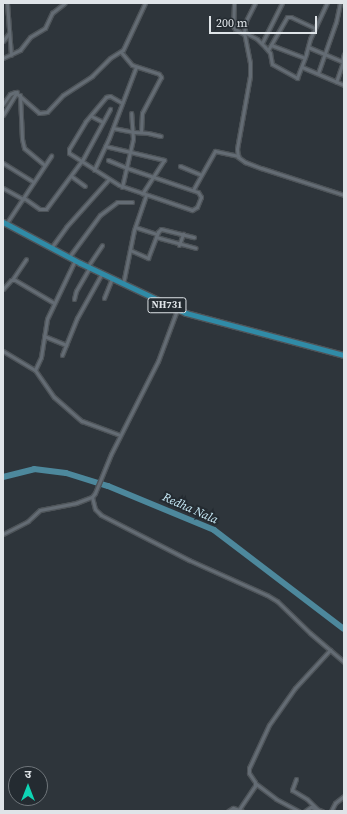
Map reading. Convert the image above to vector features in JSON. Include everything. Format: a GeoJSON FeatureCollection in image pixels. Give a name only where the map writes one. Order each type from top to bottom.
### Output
{"type":"FeatureCollection","features":[{"type":"Feature","properties":{"kind":"highway","name":"NH731"},"geometry":{"type":"LineString","coordinates":[[5,223],[51,248],[177,310],[215,322],[344,355]]}},
{"type":"Feature","properties":{"kind":"street"},"geometry":{"type":"LineString","coordinates":[[7,3],[11,55]]}},
{"type":"Feature","properties":{"kind":"street"},"geometry":{"type":"LineString","coordinates":[[3,58],[20,50],[30,37],[45,28],[52,13],[65,3]]}},
{"type":"Feature","properties":{"kind":"street"},"geometry":{"type":"LineString","coordinates":[[3,104],[10,94],[18,94],[39,113],[47,112],[63,95],[92,76],[107,60],[121,52],[126,45],[145,3]]}},
{"type":"Feature","properties":{"kind":"street"},"geometry":{"type":"LineString","coordinates":[[234,3],[233,26],[235,29],[262,43],[268,50],[272,64],[294,78],[299,77],[315,28],[327,3]]}},
{"type":"Feature","properties":{"kind":"street"},"geometry":{"type":"LineString","coordinates":[[238,156],[237,149],[250,76],[250,62],[244,33],[246,21],[255,3]]}},
{"type":"Feature","properties":{"kind":"street"},"geometry":{"type":"LineString","coordinates":[[262,43],[281,3]]}},
{"type":"Feature","properties":{"kind":"street"},"geometry":{"type":"LineString","coordinates":[[318,73],[336,22],[340,3]]}},
{"type":"Feature","properties":{"kind":"street"},"geometry":{"type":"LineString","coordinates":[[268,50],[287,17],[291,17],[315,28]]}},
{"type":"Feature","properties":{"kind":"street"},"geometry":{"type":"LineString","coordinates":[[3,41],[10,33]]}},
{"type":"Feature","properties":{"kind":"street"},"geometry":{"type":"LineString","coordinates":[[271,45],[305,58]]}},
{"type":"Feature","properties":{"kind":"street"},"geometry":{"type":"LineString","coordinates":[[308,47],[342,61]]}},
{"type":"Feature","properties":{"kind":"street"},"geometry":{"type":"LineString","coordinates":[[121,52],[127,60],[136,67],[159,74],[161,77],[142,113],[141,132]]}},
{"type":"Feature","properties":{"kind":"street"},"geometry":{"type":"LineString","coordinates":[[336,82],[343,64],[342,61],[344,54]]}},
{"type":"Feature","properties":{"kind":"street"},"geometry":{"type":"LineString","coordinates":[[94,170],[113,128],[136,67]]}},
{"type":"Feature","properties":{"kind":"street"},"geometry":{"type":"LineString","coordinates":[[302,67],[344,85]]}},
{"type":"Feature","properties":{"kind":"street"},"geometry":{"type":"LineString","coordinates":[[3,115],[18,94]]}},
{"type":"Feature","properties":{"kind":"street"},"geometry":{"type":"LineString","coordinates":[[18,94],[24,148],[44,165]]}},
{"type":"Feature","properties":{"kind":"street"},"geometry":{"type":"LineString","coordinates":[[108,160],[192,190],[201,195],[197,207],[194,210],[122,187],[69,153],[69,150],[91,116],[107,96],[122,103]]}},
{"type":"Feature","properties":{"kind":"street"},"geometry":{"type":"LineString","coordinates":[[3,188],[40,209],[46,209],[82,160],[110,110]]}},
{"type":"Feature","properties":{"kind":"street"},"geometry":{"type":"LineString","coordinates":[[122,187],[131,152],[134,132],[131,113]]}},
{"type":"Feature","properties":{"kind":"street"},"geometry":{"type":"LineString","coordinates":[[91,116],[103,122]]}},
{"type":"Feature","properties":{"kind":"street"},"geometry":{"type":"LineString","coordinates":[[113,128],[161,136]]}},
{"type":"Feature","properties":{"kind":"street"},"geometry":{"type":"LineString","coordinates":[[105,146],[164,160],[144,194],[135,227],[123,284]]}},
{"type":"Feature","properties":{"kind":"street"},"geometry":{"type":"LineString","coordinates":[[192,190],[216,151],[238,156],[244,162],[344,195]]}},
{"type":"Feature","properties":{"kind":"street"},"geometry":{"type":"LineString","coordinates":[[5,223],[51,156]]}},
{"type":"Feature","properties":{"kind":"street"},"geometry":{"type":"LineString","coordinates":[[3,163],[34,182]]}},
{"type":"Feature","properties":{"kind":"street"},"geometry":{"type":"LineString","coordinates":[[180,166],[201,175]]}},
{"type":"Feature","properties":{"kind":"street"},"geometry":{"type":"LineString","coordinates":[[71,176],[85,186]]}},
{"type":"Feature","properties":{"kind":"street"},"geometry":{"type":"LineString","coordinates":[[51,248],[66,227],[109,179]]}},
{"type":"Feature","properties":{"kind":"street"},"geometry":{"type":"LineString","coordinates":[[69,257],[100,215],[117,202],[132,202]]}},
{"type":"Feature","properties":{"kind":"street"},"geometry":{"type":"LineString","coordinates":[[135,227],[179,244],[196,248]]}},
{"type":"Feature","properties":{"kind":"street"},"geometry":{"type":"LineString","coordinates":[[130,250],[148,258],[159,230],[164,229],[194,237]]}},
{"type":"Feature","properties":{"kind":"street"},"geometry":{"type":"LineString","coordinates":[[179,244],[183,234]]}},
{"type":"Feature","properties":{"kind":"street"},"geometry":{"type":"LineString","coordinates":[[74,299],[76,291],[102,245]]}},
{"type":"Feature","properties":{"kind":"street"},"geometry":{"type":"LineString","coordinates":[[3,289],[12,280],[26,259]]}},
{"type":"Feature","properties":{"kind":"street"},"geometry":{"type":"LineString","coordinates":[[35,370],[40,360],[47,319],[75,260]]}},
{"type":"Feature","properties":{"kind":"street"},"geometry":{"type":"LineString","coordinates":[[62,355],[77,318],[102,273]]}},
{"type":"Feature","properties":{"kind":"street"},"geometry":{"type":"LineString","coordinates":[[104,298],[112,278]]}},
{"type":"Feature","properties":{"kind":"street"},"geometry":{"type":"LineString","coordinates":[[12,280],[17,281],[54,303]]}},
{"type":"Feature","properties":{"kind":"street"},"geometry":{"type":"LineString","coordinates":[[3,533],[28,521],[40,510],[76,503],[92,497],[120,435],[158,361],[177,310]]}},
{"type":"Feature","properties":{"kind":"street"},"geometry":{"type":"LineString","coordinates":[[44,336],[66,345]]}},
{"type":"Feature","properties":{"kind":"street"},"geometry":{"type":"LineString","coordinates":[[3,351],[35,370],[54,397],[82,421],[120,435]]}},
{"type":"Feature","properties":{"kind":"street"},"geometry":{"type":"LineString","coordinates":[[92,497],[95,509],[101,515],[206,568],[252,588],[277,601],[310,633],[344,662]]}},
{"type":"Feature","properties":{"kind":"street"},"geometry":{"type":"LineString","coordinates":[[299,811],[276,799],[255,783],[249,773],[249,768],[265,731],[296,688],[330,650]]}},
{"type":"Feature","properties":{"kind":"street"},"geometry":{"type":"LineString","coordinates":[[296,779],[292,790],[307,799],[317,809]]}},
{"type":"Feature","properties":{"kind":"street"},"geometry":{"type":"LineString","coordinates":[[228,811],[233,808],[239,810],[255,783]]}},
{"type":"Feature","properties":{"kind":"street"},"geometry":{"type":"LineString","coordinates":[[331,811],[335,803],[344,796]]}},
{"type":"Feature","properties":{"kind":"street"},"geometry":{"type":"LineString","coordinates":[[305,811],[311,807],[322,811]]}},
{"type":"Feature","properties":{"kind":"waterway","name":"Redha Nala"},"geometry":{"type":"LineString","coordinates":[[3,477],[34,469],[66,473],[108,486],[214,530],[344,629]]}}]}
